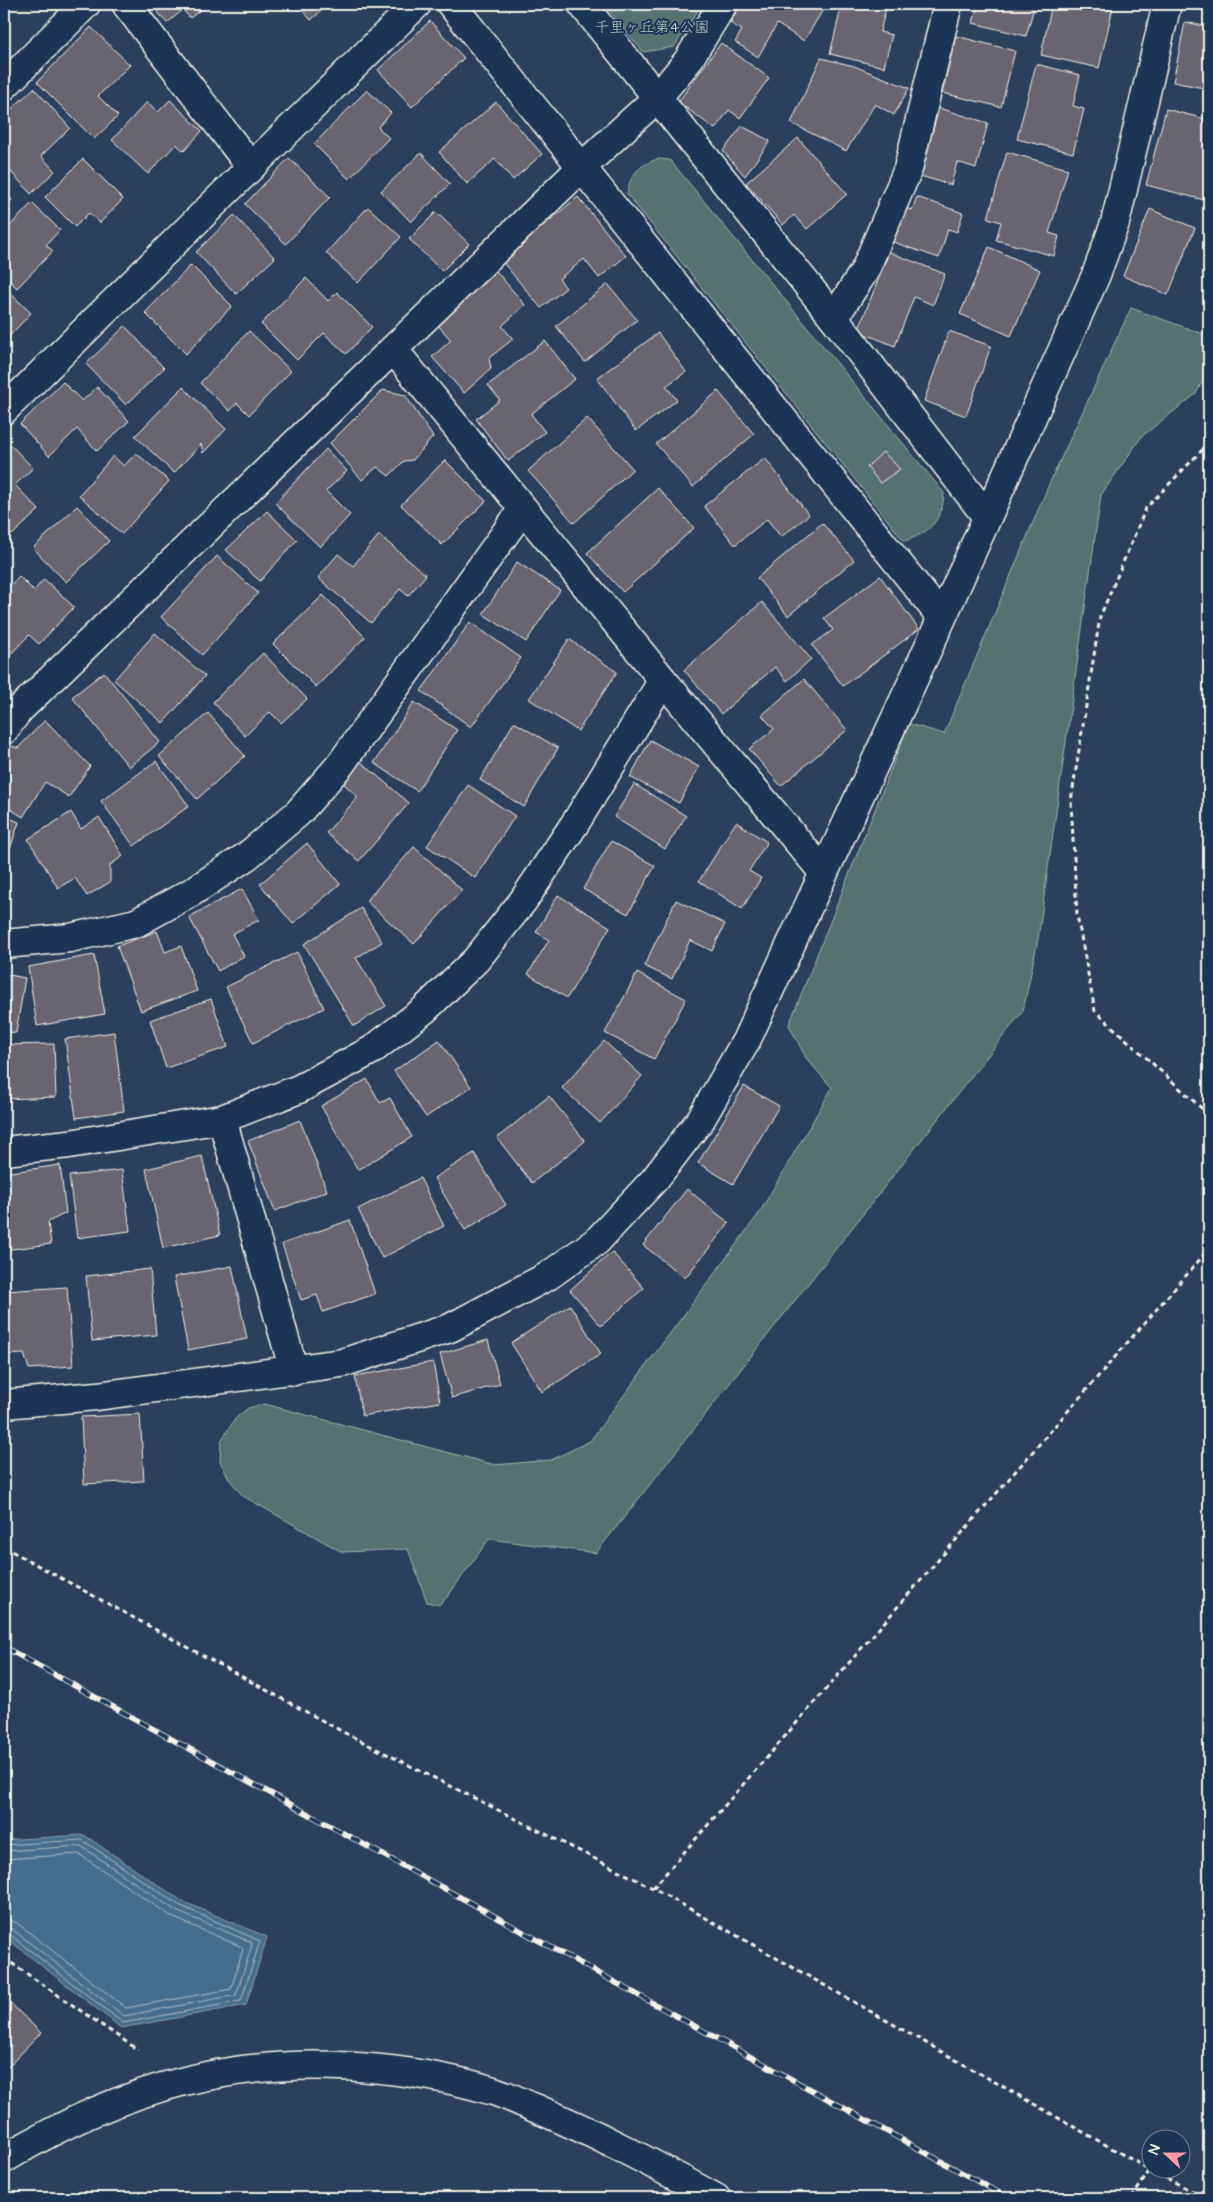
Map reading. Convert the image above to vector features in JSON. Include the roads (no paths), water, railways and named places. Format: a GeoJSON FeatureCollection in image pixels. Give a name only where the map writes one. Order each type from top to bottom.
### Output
{"type":"FeatureCollection","features":[{"type":"Feature","properties":{"kind":"street"},"geometry":{"type":"LineString","coordinates":[[4,86],[86,4]]}},
{"type":"Feature","properties":{"kind":"street"},"geometry":{"type":"LineString","coordinates":[[126,4],[251,167]]}},
{"type":"Feature","properties":{"kind":"street"},"geometry":{"type":"LineString","coordinates":[[4,410],[417,4]]}},
{"type":"Feature","properties":{"kind":"street"},"geometry":{"type":"LineString","coordinates":[[450,4],[942,618]]}},
{"type":"Feature","properties":{"kind":"street"},"geometry":{"type":"LineString","coordinates":[[582,4],[834,318],[987,517]]}},
{"type":"Feature","properties":{"kind":"street"},"geometry":{"type":"LineString","coordinates":[[9,712],[657,98],[687,62],[723,4]]}},
{"type":"Feature","properties":{"kind":"street"},"geometry":{"type":"LineString","coordinates":[[834,318],[865,270],[908,169],[948,4]]}},
{"type":"Feature","properties":{"kind":"street"},"geometry":{"type":"LineString","coordinates":[[4,1404],[97,1396],[294,1371],[342,1363],[450,1328],[548,1276],[597,1241],[655,1179],[701,1119],[746,1041],[942,618],[1096,275],[1115,223],[1167,4]]}},
{"type":"Feature","properties":{"kind":"street"},"geometry":{"type":"LineString","coordinates":[[393,349],[522,510],[824,873]]}},
{"type":"Feature","properties":{"kind":"street"},"geometry":{"type":"LineString","coordinates":[[4,944],[70,938],[136,923],[192,892],[254,850],[298,813],[340,765],[522,510]]}},
{"type":"Feature","properties":{"kind":"street"},"geometry":{"type":"LineString","coordinates":[[4,1151],[69,1144],[222,1119],[299,1089],[372,1050],[424,1010],[476,960],[523,901],[576,822],[662,680]]}},
{"type":"Feature","properties":{"kind":"street"},"geometry":{"type":"LineString","coordinates":[[222,1119],[294,1371]]}},
{"type":"Feature","properties":{"kind":"street"},"geometry":{"type":"LineString","coordinates":[[4,2159],[40,2136],[107,2105],[160,2087],[216,2074],[269,2066],[340,2065],[425,2074],[490,2090],[559,2118],[616,2145],[716,2198]]}},
{"type":"Feature","properties":{"kind":"water"},"geometry":{"type":"Polygon","coordinates":[[[84,1835],[182,1901],[267,1937],[246,2005],[121,2028],[4,1936],[4,1840],[84,1835]]]}},
{"type":"Feature","properties":{"kind":"railway"},"geometry":{"type":"LineString","coordinates":[[4,1647],[1008,2198]]}},
{"type":"Feature","properties":{"kind":"park label","name":"千里ヶ丘第4公園"},"geometry":{"type":"Point","coordinates":[652,27]}}]}
